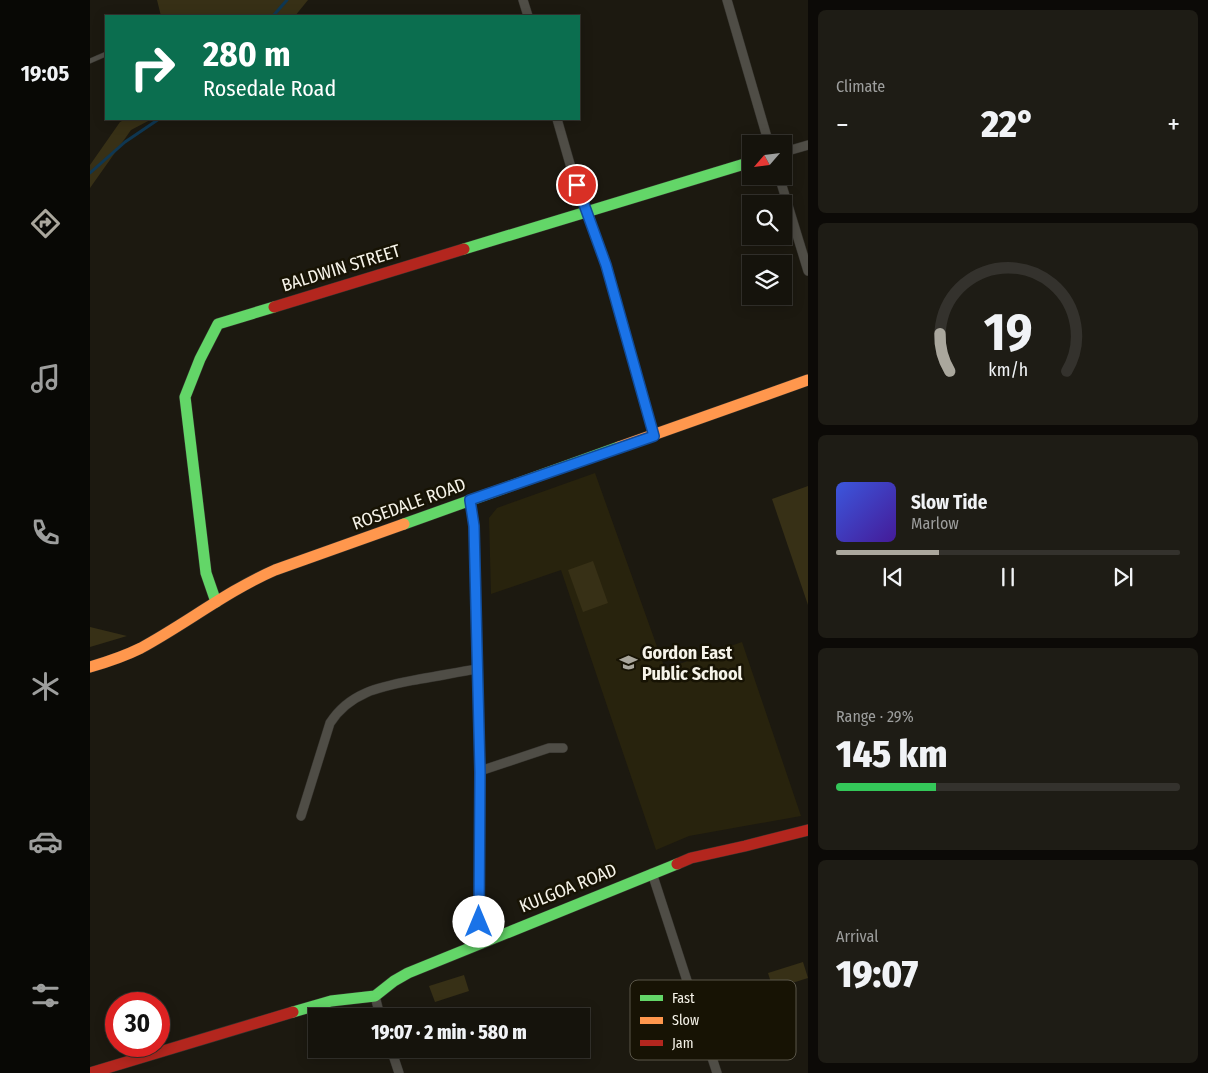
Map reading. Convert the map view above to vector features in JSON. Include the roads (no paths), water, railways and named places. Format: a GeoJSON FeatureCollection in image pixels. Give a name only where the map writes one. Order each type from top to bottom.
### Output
{"type":"FeatureCollection","features":[{"type":"Feature","properties":{"kind":"street"},"geometry":{"type":"LineString","coordinates":[[523,0],[528,15]]}},
{"type":"Feature","properties":{"kind":"street"},"geometry":{"type":"LineString","coordinates":[[727,0],[766,135]]}},
{"type":"Feature","properties":{"kind":"street"},"geometry":{"type":"LineString","coordinates":[[557,120],[572,172],[606,265],[654,436]]}},
{"type":"Feature","properties":{"kind":"street"},"geometry":{"type":"LineString","coordinates":[[792,150],[808,145]]}},
{"type":"Feature","properties":{"kind":"street","name":"BALDWIN STREET"},"geometry":{"type":"LineString","coordinates":[[216,602],[206,573],[185,397],[200,358],[218,324],[742,165]]}},
{"type":"Feature","properties":{"kind":"street"},"geometry":{"type":"LineString","coordinates":[[782,185],[808,271]]}},
{"type":"Feature","properties":{"kind":"street","name":"ROSEDALE ROAD"},"geometry":{"type":"LineString","coordinates":[[90,667],[109,662],[140,649],[216,602],[268,573],[808,380]]}},
{"type":"Feature","properties":{"kind":"street"},"geometry":{"type":"LineString","coordinates":[[470,500],[474,526],[480,772],[479,944]]}},
{"type":"Feature","properties":{"kind":"street"},"geometry":{"type":"LineString","coordinates":[[301,816],[330,723],[345,704],[379,687],[477,669]]}},
{"type":"Feature","properties":{"kind":"street"},"geometry":{"type":"LineString","coordinates":[[480,772],[549,748],[562,748]]}},
{"type":"Feature","properties":{"kind":"street","name":"KULGOA ROAD"},"geometry":{"type":"LineString","coordinates":[[90,1073],[331,1001],[374,996],[408,973],[691,858],[808,830]]}},
{"type":"Feature","properties":{"kind":"street"},"geometry":{"type":"LineString","coordinates":[[652,873],[687,980]]}},
{"type":"Feature","properties":{"kind":"street"},"geometry":{"type":"LineString","coordinates":[[374,996],[378,1008]]}},
{"type":"Feature","properties":{"kind":"street"},"geometry":{"type":"LineString","coordinates":[[394,1058],[399,1073]]}},
{"type":"Feature","properties":{"kind":"street"},"geometry":{"type":"LineString","coordinates":[[714,1060],[718,1073]]}},
{"type":"Feature","properties":{"kind":"lane"},"geometry":{"type":"LineString","coordinates":[[90,61],[105,54]]}},
{"type":"Feature","properties":{"kind":"waterway"},"geometry":{"type":"LineString","coordinates":[[274,15],[287,0]]}},
{"type":"Feature","properties":{"kind":"waterway"},"geometry":{"type":"LineString","coordinates":[[90,173],[125,142],[158,120]]}},
{"type":"Feature","properties":{"kind":"place","name":"Gordon East Public School"},"geometry":{"type":"Point","coordinates":[628,663]}}]}
